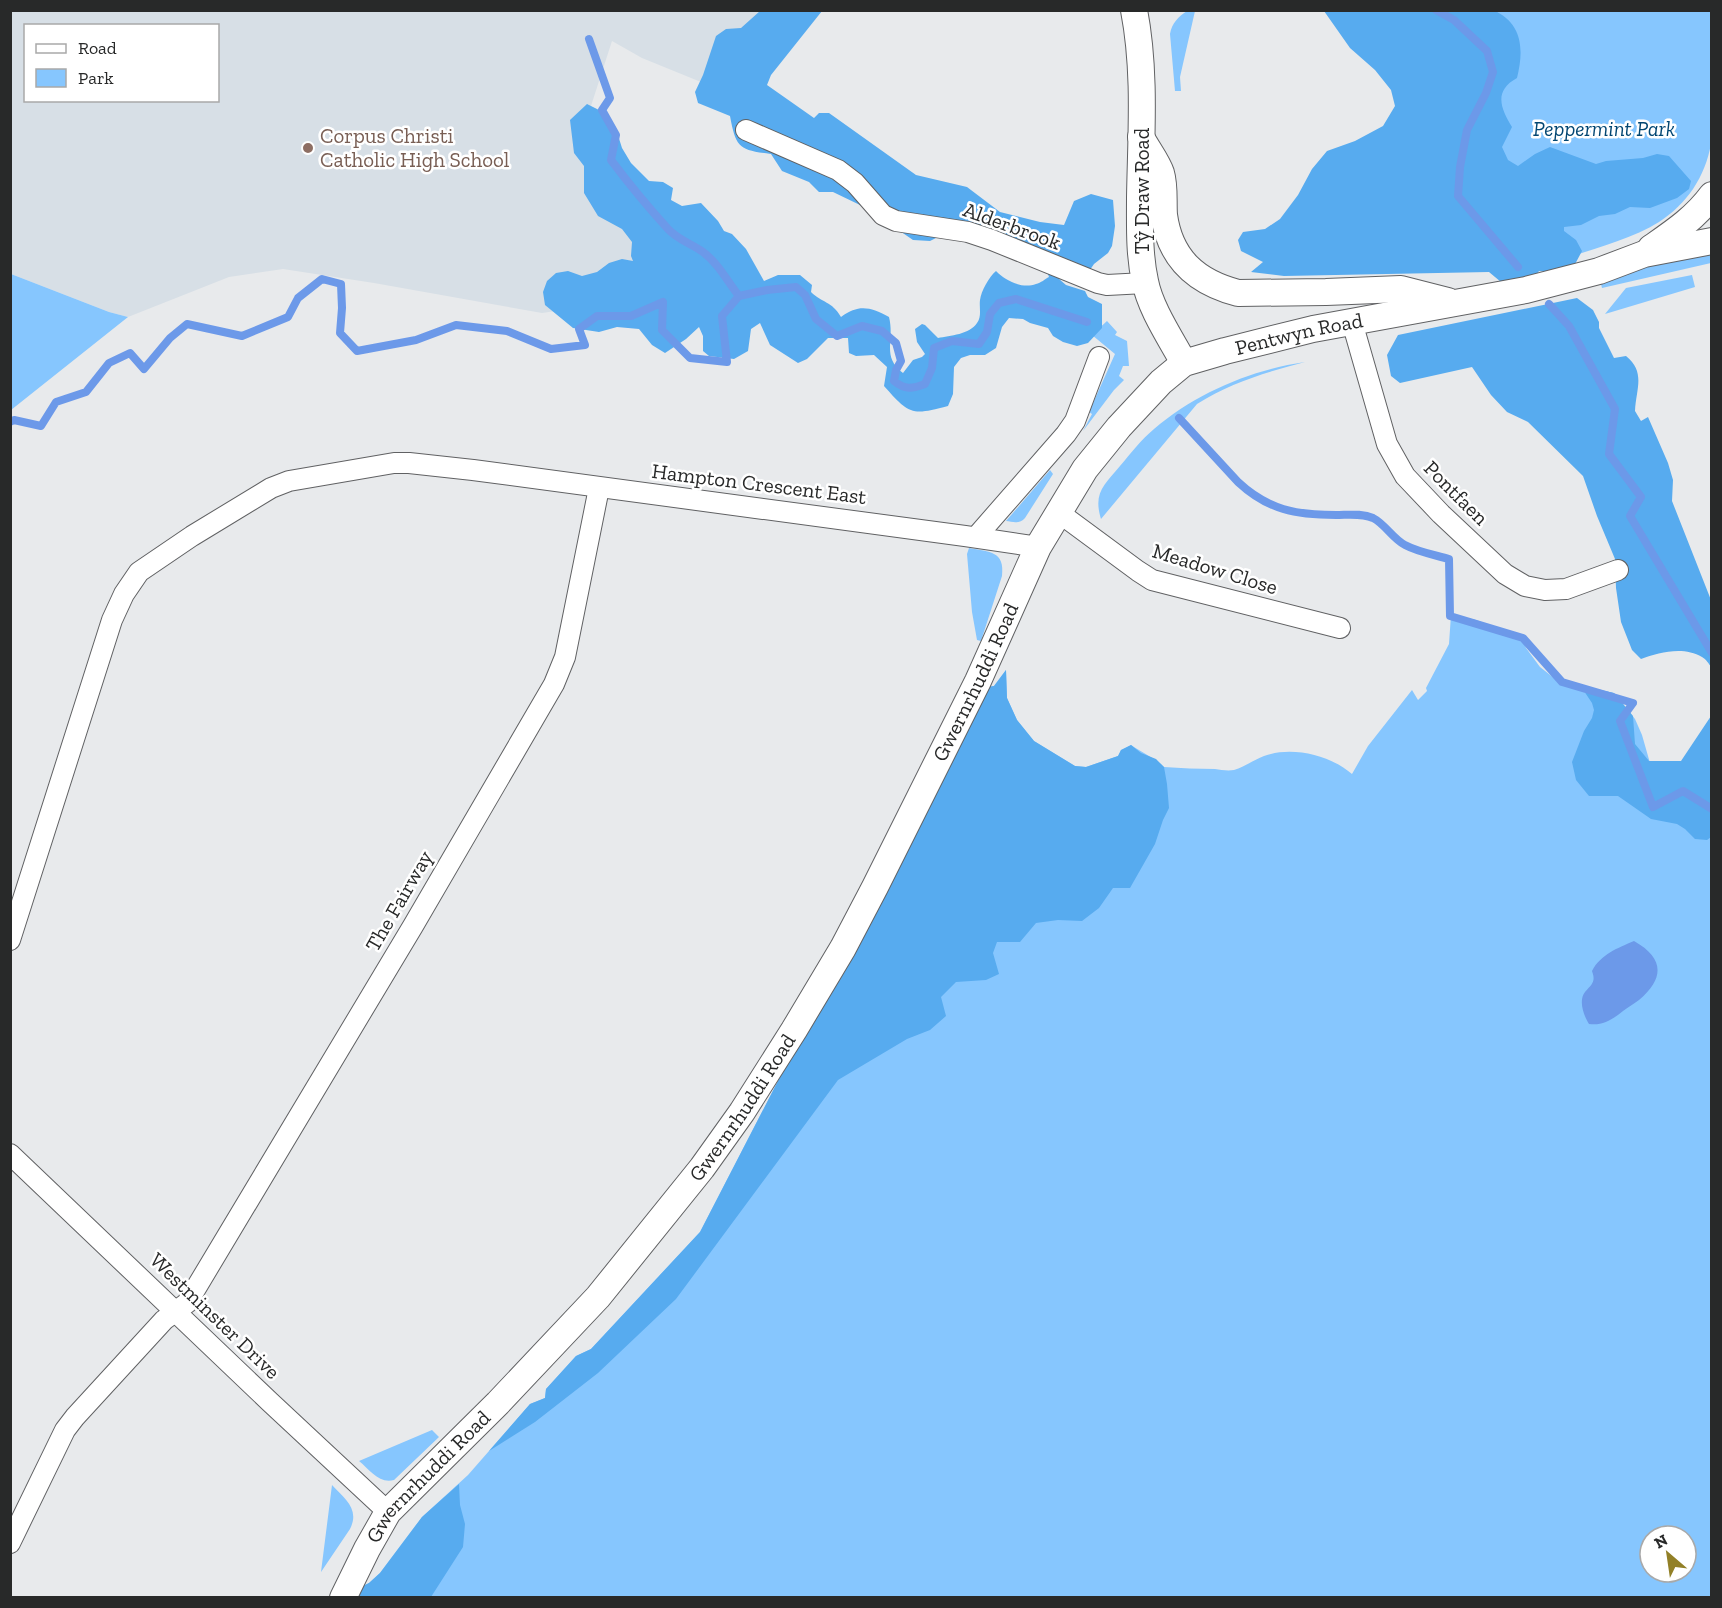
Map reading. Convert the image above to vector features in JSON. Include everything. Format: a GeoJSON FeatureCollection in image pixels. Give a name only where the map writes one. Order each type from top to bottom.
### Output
{"type":"FeatureCollection","features":[{"type":"Feature","properties":{"kind":"street","name":"Tŷ Draw Road"},"geometry":{"type":"LineString","coordinates":[[1134,10],[1142,78],[1140,226],[1145,283],[1157,313],[1184,363]]}},
{"type":"Feature","properties":{"kind":"street","name":"Alderbrook"},"geometry":{"type":"LineString","coordinates":[[746,129],[838,170],[855,183],[883,215],[896,221],[968,232],[1098,283],[1107,285],[1145,283]]}},
{"type":"Feature","properties":{"kind":"street"},"geometry":{"type":"LineString","coordinates":[[1141,137],[1161,174],[1164,215],[1169,240],[1182,261],[1204,279],[1225,290],[1238,293],[1401,289],[1456,303]]}},
{"type":"Feature","properties":{"kind":"street","name":"Pentwyn Road"},"geometry":{"type":"LineString","coordinates":[[1644,254],[1688,222],[1712,195]]}},
{"type":"Feature","properties":{"kind":"street","name":"Pentwyn Road"},"geometry":{"type":"LineString","coordinates":[[1038,547],[1074,486],[1103,446],[1154,389],[1184,363],[1313,329],[1526,290],[1590,273],[1644,254],[1712,241]]}},
{"type":"Feature","properties":{"kind":"street","name":"Pontfaen"},"geometry":{"type":"LineString","coordinates":[[1352,322],[1387,444],[1405,477],[1505,574],[1526,586],[1545,591],[1566,589],[1618,570]]}},
{"type":"Feature","properties":{"kind":"street"},"geometry":{"type":"LineString","coordinates":[[976,537],[1066,434],[1074,421],[1099,357]]}},
{"type":"Feature","properties":{"kind":"street","name":"Hampton Crescent East"},"geometry":{"type":"LineString","coordinates":[[10,940],[112,620],[124,594],[139,572],[159,557],[271,488],[289,481],[394,463],[409,463],[1038,547]]}},
{"type":"Feature","properties":{"kind":"street","name":"The Fairway"},"geometry":{"type":"LineString","coordinates":[[10,1544],[65,1430],[164,1320],[188,1303],[554,684],[565,657],[599,488]]}},
{"type":"Feature","properties":{"kind":"street","name":"Meadow Close"},"geometry":{"type":"LineString","coordinates":[[1058,512],[1152,580],[1340,628]]}},
{"type":"Feature","properties":{"kind":"street","name":"Gwernrhuddi Road"},"geometry":{"type":"LineString","coordinates":[[343,1598],[388,1512],[506,1395],[591,1305],[702,1168],[742,1112],[795,1030],[843,948],[875,887],[978,681],[1038,547]]}},
{"type":"Feature","properties":{"kind":"street","name":"Westminster Drive"},"geometry":{"type":"LineString","coordinates":[[10,1154],[388,1512]]}},
{"type":"Feature","properties":{"kind":"shaded area"},"geometry":{"type":"Polygon","coordinates":[[[1493,10],[1510,22],[1516,30],[1520,48],[1517,78],[1509,83],[1502,94],[1501,101],[1512,127],[1502,147],[1508,160],[1518,166],[1550,147],[1596,164],[1657,154],[1669,156],[1691,181],[1689,189],[1677,198],[1650,208],[1630,207],[1615,214],[1599,216],[1581,225],[1564,227],[1564,231],[1576,240],[1582,251],[1573,268],[1566,271],[1554,269],[1549,272],[1539,271],[1533,280],[1507,287],[1489,272],[1284,276],[1251,272],[1263,262],[1241,251],[1238,240],[1243,232],[1265,229],[1280,219],[1298,195],[1312,169],[1327,151],[1355,141],[1383,126],[1395,106],[1391,90],[1375,70],[1350,48],[1324,11],[1493,10]]]}},
{"type":"Feature","properties":{"kind":"shaded area","name":"Corpus Christi Catholic High School"},"geometry":{"type":"Polygon","coordinates":[[[10,11],[788,11],[723,91],[642,58],[612,41],[590,109],[603,169],[743,284],[542,313],[283,269],[229,277],[128,317],[109,312],[11,274],[10,11]]]}},
{"type":"Feature","properties":{"kind":"shaded area"},"geometry":{"type":"Polygon","coordinates":[[[760,11],[822,11],[771,75],[767,85],[814,118],[819,113],[829,113],[916,175],[967,187],[1000,212],[1040,222],[1064,225],[1074,201],[1091,194],[1113,200],[1115,226],[1112,246],[1108,253],[1094,264],[1081,283],[1059,279],[1066,285],[1085,291],[1088,297],[1102,304],[1102,328],[1088,343],[1077,346],[1063,342],[1053,336],[1048,328],[1023,319],[1009,318],[1002,327],[996,348],[985,355],[970,355],[961,358],[954,367],[953,394],[948,406],[918,411],[905,407],[884,386],[887,367],[874,355],[856,356],[849,353],[848,338],[828,338],[807,359],[798,363],[770,345],[760,323],[751,329],[748,351],[734,359],[709,356],[703,351],[703,336],[699,327],[665,353],[652,345],[639,329],[617,327],[599,332],[573,328],[545,305],[543,292],[547,281],[556,273],[568,271],[582,276],[597,272],[609,263],[622,259],[633,261],[632,242],[622,229],[598,216],[584,193],[584,166],[574,153],[570,120],[587,104],[599,110],[616,129],[622,148],[631,163],[649,181],[663,182],[673,188],[671,200],[682,206],[701,203],[724,231],[732,234],[746,249],[764,281],[778,275],[800,275],[812,285],[811,292],[834,308],[841,317],[853,310],[865,308],[889,317],[890,354],[896,367],[903,373],[913,360],[925,354],[917,342],[915,329],[922,324],[938,338],[959,334],[974,327],[979,318],[982,293],[988,280],[996,271],[1009,281],[1020,285],[1031,285],[1049,277],[1045,266],[1014,252],[940,236],[930,241],[913,240],[872,209],[833,192],[819,192],[809,182],[782,171],[771,154],[752,151],[741,146],[734,135],[730,116],[698,103],[695,92],[716,36],[726,29],[741,28],[760,11]]]}},
{"type":"Feature","properties":{"kind":"shaded area"},"geometry":{"type":"Polygon","coordinates":[[[1577,298],[1593,310],[1614,358],[1626,356],[1636,368],[1638,381],[1635,411],[1641,421],[1648,417],[1668,463],[1673,480],[1672,501],[1711,600],[1711,667],[1703,658],[1687,652],[1663,652],[1641,659],[1632,650],[1621,622],[1615,559],[1583,476],[1528,422],[1507,412],[1491,395],[1472,367],[1400,383],[1391,376],[1387,355],[1398,335],[1577,298]]]}},
{"type":"Feature","properties":{"kind":"shaded area"},"geometry":{"type":"Polygon","coordinates":[[[1006,670],[1007,698],[1017,720],[1034,741],[1075,766],[1086,767],[1118,756],[1121,750],[1131,745],[1141,753],[1156,759],[1164,767],[1169,808],[1155,844],[1130,888],[1113,888],[1099,908],[1082,921],[1058,920],[1036,923],[1020,942],[997,942],[993,953],[999,974],[986,980],[956,982],[941,997],[946,1016],[930,1030],[907,1039],[838,1080],[676,1299],[598,1373],[535,1422],[489,1451],[530,1404],[545,1398],[546,1389],[576,1356],[591,1349],[700,1232],[981,688],[994,686],[1006,670]]]}},
{"type":"Feature","properties":{"kind":"shaded area"},"geometry":{"type":"Polygon","coordinates":[[[1582,688],[1614,693],[1633,716],[1635,744],[1649,761],[1681,761],[1711,716],[1711,837],[1707,840],[1695,839],[1677,824],[1651,819],[1618,796],[1589,796],[1576,780],[1572,762],[1594,710],[1582,688]]]}},
{"type":"Feature","properties":{"kind":"shaded area"},"geometry":{"type":"Polygon","coordinates":[[[1634,941],[1651,954],[1656,961],[1658,969],[1653,984],[1639,1000],[1612,1019],[1599,1024],[1589,1024],[1582,1000],[1585,992],[1593,983],[1592,971],[1605,956],[1634,941]]]}},
{"type":"Feature","properties":{"kind":"shaded area"},"geometry":{"type":"Polygon","coordinates":[[[459,1484],[460,1505],[465,1524],[463,1547],[431,1597],[354,1598],[361,1587],[380,1573],[422,1517],[459,1484]]]}},
{"type":"Feature","properties":{"kind":"green space"},"geometry":{"type":"Polygon","coordinates":[[[1187,11],[1195,11],[1180,77],[1181,91],[1175,91],[1170,34],[1176,21],[1187,11]]]}},
{"type":"Feature","properties":{"kind":"green space","name":"Peppermint Park"},"geometry":{"type":"Polygon","coordinates":[[[1475,11],[1711,11],[1711,144],[1699,178],[1678,207],[1659,222],[1639,232],[1573,256],[1491,179],[1475,11]]]}},
{"type":"Feature","properties":{"kind":"green space"},"geometry":{"type":"Polygon","coordinates":[[[1711,251],[1711,263],[1602,288],[1601,284],[1670,258],[1711,251]]]}},
{"type":"Feature","properties":{"kind":"green space"},"geometry":{"type":"Polygon","coordinates":[[[11,274],[109,312],[128,317],[11,410],[11,274]]]}},
{"type":"Feature","properties":{"kind":"green space"},"geometry":{"type":"Polygon","coordinates":[[[1692,275],[1695,287],[1605,314],[1626,288],[1692,275]]]}},
{"type":"Feature","properties":{"kind":"green space"},"geometry":{"type":"Polygon","coordinates":[[[1107,321],[1117,332],[1115,335],[1127,341],[1129,366],[1123,366],[1119,376],[1124,380],[1083,431],[1115,354],[1092,335],[1107,321]]]}},
{"type":"Feature","properties":{"kind":"green space"},"geometry":{"type":"Polygon","coordinates":[[[1305,362],[1249,379],[1197,404],[1101,519],[1098,502],[1105,484],[1132,451],[1170,416],[1206,394],[1245,377],[1305,362]]]}},
{"type":"Feature","properties":{"kind":"green space"},"geometry":{"type":"Polygon","coordinates":[[[1050,470],[1053,474],[1025,518],[1019,522],[1006,521],[1050,470]]]}},
{"type":"Feature","properties":{"kind":"green space"},"geometry":{"type":"Polygon","coordinates":[[[969,548],[994,554],[1001,562],[1002,568],[1002,576],[981,641],[977,640],[972,612],[967,554],[969,548]]]}},
{"type":"Feature","properties":{"kind":"green space"},"geometry":{"type":"Polygon","coordinates":[[[1451,615],[1477,620],[1491,629],[1501,630],[1522,639],[1540,667],[1564,686],[1593,688],[1614,693],[1635,719],[1654,777],[1711,760],[1711,1597],[354,1598],[361,1587],[380,1573],[422,1517],[468,1475],[530,1404],[545,1398],[546,1389],[576,1356],[591,1349],[700,1232],[981,688],[994,686],[1006,670],[1007,698],[1017,720],[1034,741],[1075,766],[1086,767],[1118,756],[1121,750],[1131,745],[1164,767],[1232,770],[1275,753],[1298,752],[1322,757],[1352,774],[1368,746],[1412,690],[1418,700],[1427,691],[1426,688],[1449,644],[1451,615]]]}},
{"type":"Feature","properties":{"kind":"green space"},"geometry":{"type":"Polygon","coordinates":[[[432,1430],[439,1437],[394,1480],[379,1478],[359,1461],[432,1430]]]}},
{"type":"Feature","properties":{"kind":"green space"},"geometry":{"type":"Polygon","coordinates":[[[332,1485],[350,1505],[353,1522],[321,1572],[332,1485]]]}},
{"type":"Feature","properties":{"kind":"waterway"},"geometry":{"type":"LineString","coordinates":[[1436,10],[1454,20],[1487,51],[1493,72],[1486,93],[1467,130],[1460,167],[1458,196],[1518,267]]}},
{"type":"Feature","properties":{"kind":"waterway"},"geometry":{"type":"LineString","coordinates":[[589,39],[610,98],[602,110],[616,135],[611,160],[668,229],[709,257],[739,296]]}},
{"type":"Feature","properties":{"kind":"waterway"},"geometry":{"type":"LineString","coordinates":[[10,422],[14,420],[41,426],[56,402],[86,392],[109,363],[130,353],[144,369],[170,338],[187,324],[242,336],[288,317],[298,298],[322,279],[341,284],[340,333],[357,351],[416,340],[456,325],[507,331],[551,349],[585,345],[579,329],[597,316],[631,316],[663,302],[662,330],[690,358],[727,362],[722,316],[739,296],[796,287],[805,295],[816,319],[837,336],[862,326],[882,331],[896,343],[901,361],[894,381],[909,388],[925,384],[932,368],[934,348],[952,341],[979,344],[987,332],[990,314],[999,303],[1016,299],[1087,322]]}},
{"type":"Feature","properties":{"kind":"waterway"},"geometry":{"type":"LineString","coordinates":[[1549,304],[1569,326],[1615,409],[1609,454],[1641,497],[1630,516],[1712,653]]}},
{"type":"Feature","properties":{"kind":"waterway"},"geometry":{"type":"LineString","coordinates":[[1179,418],[1238,482],[1260,499],[1295,512],[1369,516],[1405,545],[1449,559],[1450,616],[1523,638],[1562,682],[1633,703],[1620,721],[1653,807],[1683,791],[1712,809]]}},
{"type":"Feature","properties":{"kind":"place","name":"Corpus Christi Catholic High School"},"geometry":{"type":"Point","coordinates":[308,148]}}]}
